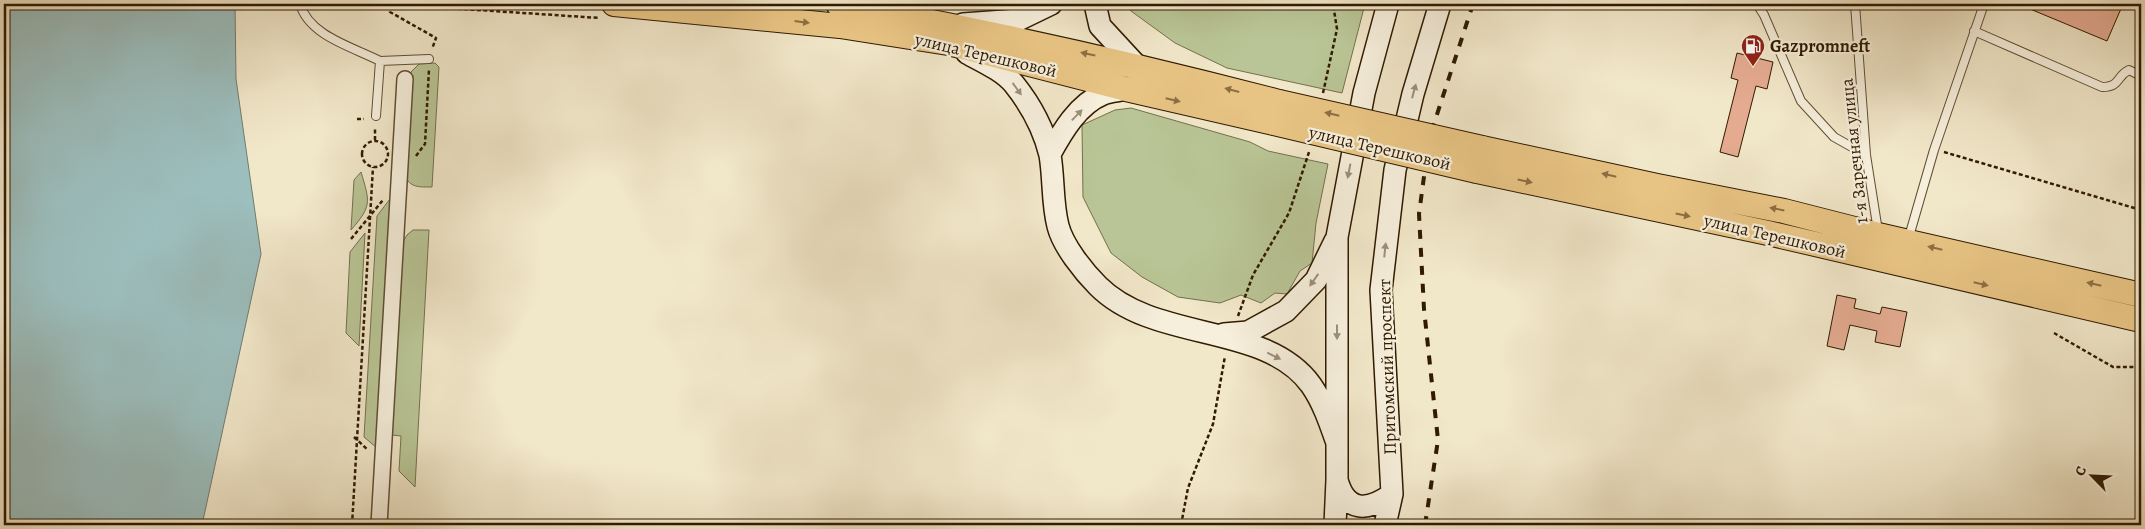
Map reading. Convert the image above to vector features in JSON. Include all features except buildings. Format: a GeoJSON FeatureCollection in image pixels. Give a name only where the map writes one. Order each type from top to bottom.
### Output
{"type":"FeatureCollection","features":[{"type":"Feature","properties":{"kind":"main road","name":"улица Терешковой"},"geometry":{"type":"LineString","coordinates":[[838,4],[950,34],[1126,90],[1482,148],[1784,211],[1878,235],[2141,295]]}},
{"type":"Feature","properties":{"kind":"main road"},"geometry":{"type":"LineString","coordinates":[[950,34],[1018,20],[1051,4]]}},
{"type":"Feature","properties":{"kind":"main road"},"geometry":{"type":"LineString","coordinates":[[1095,4],[1100,26],[1136,65]]}},
{"type":"Feature","properties":{"kind":"main road"},"geometry":{"type":"LineString","coordinates":[[1335,525],[1337,480],[1337,237],[1364,93],[1388,4]]}},
{"type":"Feature","properties":{"kind":"main road","name":"Притомский проспект"},"geometry":{"type":"LineString","coordinates":[[1385,525],[1392,494],[1381,290],[1394,170],[1412,94],[1440,4]]}},
{"type":"Feature","properties":{"kind":"main road","name":"улица Терешковой"},"geometry":{"type":"LineString","coordinates":[[611,11],[813,23],[950,34],[1136,65],[1276,113],[1477,171],[1768,234],[2141,320]]}},
{"type":"Feature","properties":{"kind":"main road"},"geometry":{"type":"LineString","coordinates":[[950,34],[1014,83],[1035,114],[1050,154],[1059,228],[1077,263],[1098,287],[1121,305],[1156,321],[1225,339],[1282,360],[1303,376],[1317,394],[1337,443]]}},
{"type":"Feature","properties":{"kind":"main road"},"geometry":{"type":"LineString","coordinates":[[1050,154],[1064,129],[1082,109],[1102,94],[1126,90]]}},
{"type":"Feature","properties":{"kind":"main road"},"geometry":{"type":"LineString","coordinates":[[1225,339],[1248,332],[1286,311],[1316,280],[1337,237]]}},
{"type":"Feature","properties":{"kind":"main road"},"geometry":{"type":"LineString","coordinates":[[1337,480],[1341,494],[1348,503],[1357,506],[1382,502],[1392,494]]}},
{"type":"Feature","properties":{"kind":"street"},"geometry":{"type":"LineString","coordinates":[[379,525],[405,78]]}},
{"type":"Feature","properties":{"kind":"lane"},"geometry":{"type":"LineString","coordinates":[[300,4],[303,12],[316,28],[338,42],[380,61],[429,59]]}},
{"type":"Feature","properties":{"kind":"lane"},"geometry":{"type":"LineString","coordinates":[[1756,4],[1764,15],[1801,101],[1834,137],[1866,155]]}},
{"type":"Feature","properties":{"kind":"lane","name":"1-я Заречная улица"},"geometry":{"type":"LineString","coordinates":[[1855,4],[1866,155],[1878,235]]}},
{"type":"Feature","properties":{"kind":"lane"},"geometry":{"type":"LineString","coordinates":[[1908,242],[1934,150],[1984,4]]}},
{"type":"Feature","properties":{"kind":"lane"},"geometry":{"type":"LineString","coordinates":[[1974,31],[2102,87],[2110,87],[2117,83],[2124,73],[2129,70],[2141,76]]}},
{"type":"Feature","properties":{"kind":"lane"},"geometry":{"type":"LineString","coordinates":[[376,116],[380,61]]}},
{"type":"Feature","properties":{"kind":"path"},"geometry":{"type":"LineString","coordinates":[[386,4],[611,11]]}},
{"type":"Feature","properties":{"kind":"path"},"geometry":{"type":"LineString","coordinates":[[1321,101],[1337,29],[1333,4]]}},
{"type":"Feature","properties":{"kind":"path"},"geometry":{"type":"LineString","coordinates":[[390,5],[390,12],[436,38]]}},
{"type":"Feature","properties":{"kind":"path"},"geometry":{"type":"LineString","coordinates":[[375,140],[386,146],[388,154],[382,165],[373,167],[365,163],[362,151],[366,143],[375,140]]}},
{"type":"Feature","properties":{"kind":"path"},"geometry":{"type":"LineString","coordinates":[[1181,525],[1188,488],[1213,424],[1225,339],[1253,275],[1289,213],[1303,175],[1310,147]]}},
{"type":"Feature","properties":{"kind":"path"},"geometry":{"type":"LineString","coordinates":[[1934,150],[2141,210]]}},
{"type":"Feature","properties":{"kind":"path"},"geometry":{"type":"LineString","coordinates":[[352,525],[373,167]]}},
{"type":"Feature","properties":{"kind":"path"},"geometry":{"type":"LineString","coordinates":[[2054,333],[2103,364],[2113,368],[2141,367]]}},
{"type":"Feature","properties":{"kind":"green space"},"geometry":{"type":"Polygon","coordinates":[[[1126,4],[1365,4],[1342,93],[1227,68],[1175,43],[1131,11],[1126,4]]]}},
{"type":"Feature","properties":{"kind":"green space"},"geometry":{"type":"Polygon","coordinates":[[[435,63],[439,67],[432,187],[419,187],[412,185],[405,175],[411,72],[419,64],[435,63]]]}},
{"type":"Feature","properties":{"kind":"green space"},"geometry":{"type":"Polygon","coordinates":[[[1131,108],[1250,142],[1268,151],[1328,164],[1316,223],[1312,263],[1300,271],[1287,294],[1275,293],[1261,303],[1241,295],[1220,303],[1178,297],[1142,277],[1111,253],[1083,197],[1082,125],[1115,110],[1131,108]]]}},
{"type":"Feature","properties":{"kind":"green space"},"geometry":{"type":"Polygon","coordinates":[[[361,172],[367,197],[366,209],[351,230],[354,180],[361,172]]]}},
{"type":"Feature","properties":{"kind":"green space"},"geometry":{"type":"Polygon","coordinates":[[[393,195],[377,448],[364,437],[377,216],[393,195]]]}},
{"type":"Feature","properties":{"kind":"green space"},"geometry":{"type":"Polygon","coordinates":[[[413,230],[429,230],[415,487],[399,471],[401,436],[392,435],[403,242],[413,230]]]}},
{"type":"Feature","properties":{"kind":"green space"},"geometry":{"type":"Polygon","coordinates":[[[365,233],[359,346],[346,333],[350,252],[365,233]]]}},
{"type":"Feature","properties":{"kind":"water"},"geometry":{"type":"Polygon","coordinates":[[[4,4],[235,4],[236,79],[261,254],[202,525],[4,525],[4,4]]]}},
{"type":"Feature","properties":{"kind":"railway"},"geometry":{"type":"LineString","coordinates":[[1425,525],[1438,440],[1424,309],[1419,214],[1429,139],[1473,4]]}},
{"type":"Feature","properties":{"kind":"place","name":"Gazpromneft"},"geometry":{"type":"Point","coordinates":[1753,67]}}]}
